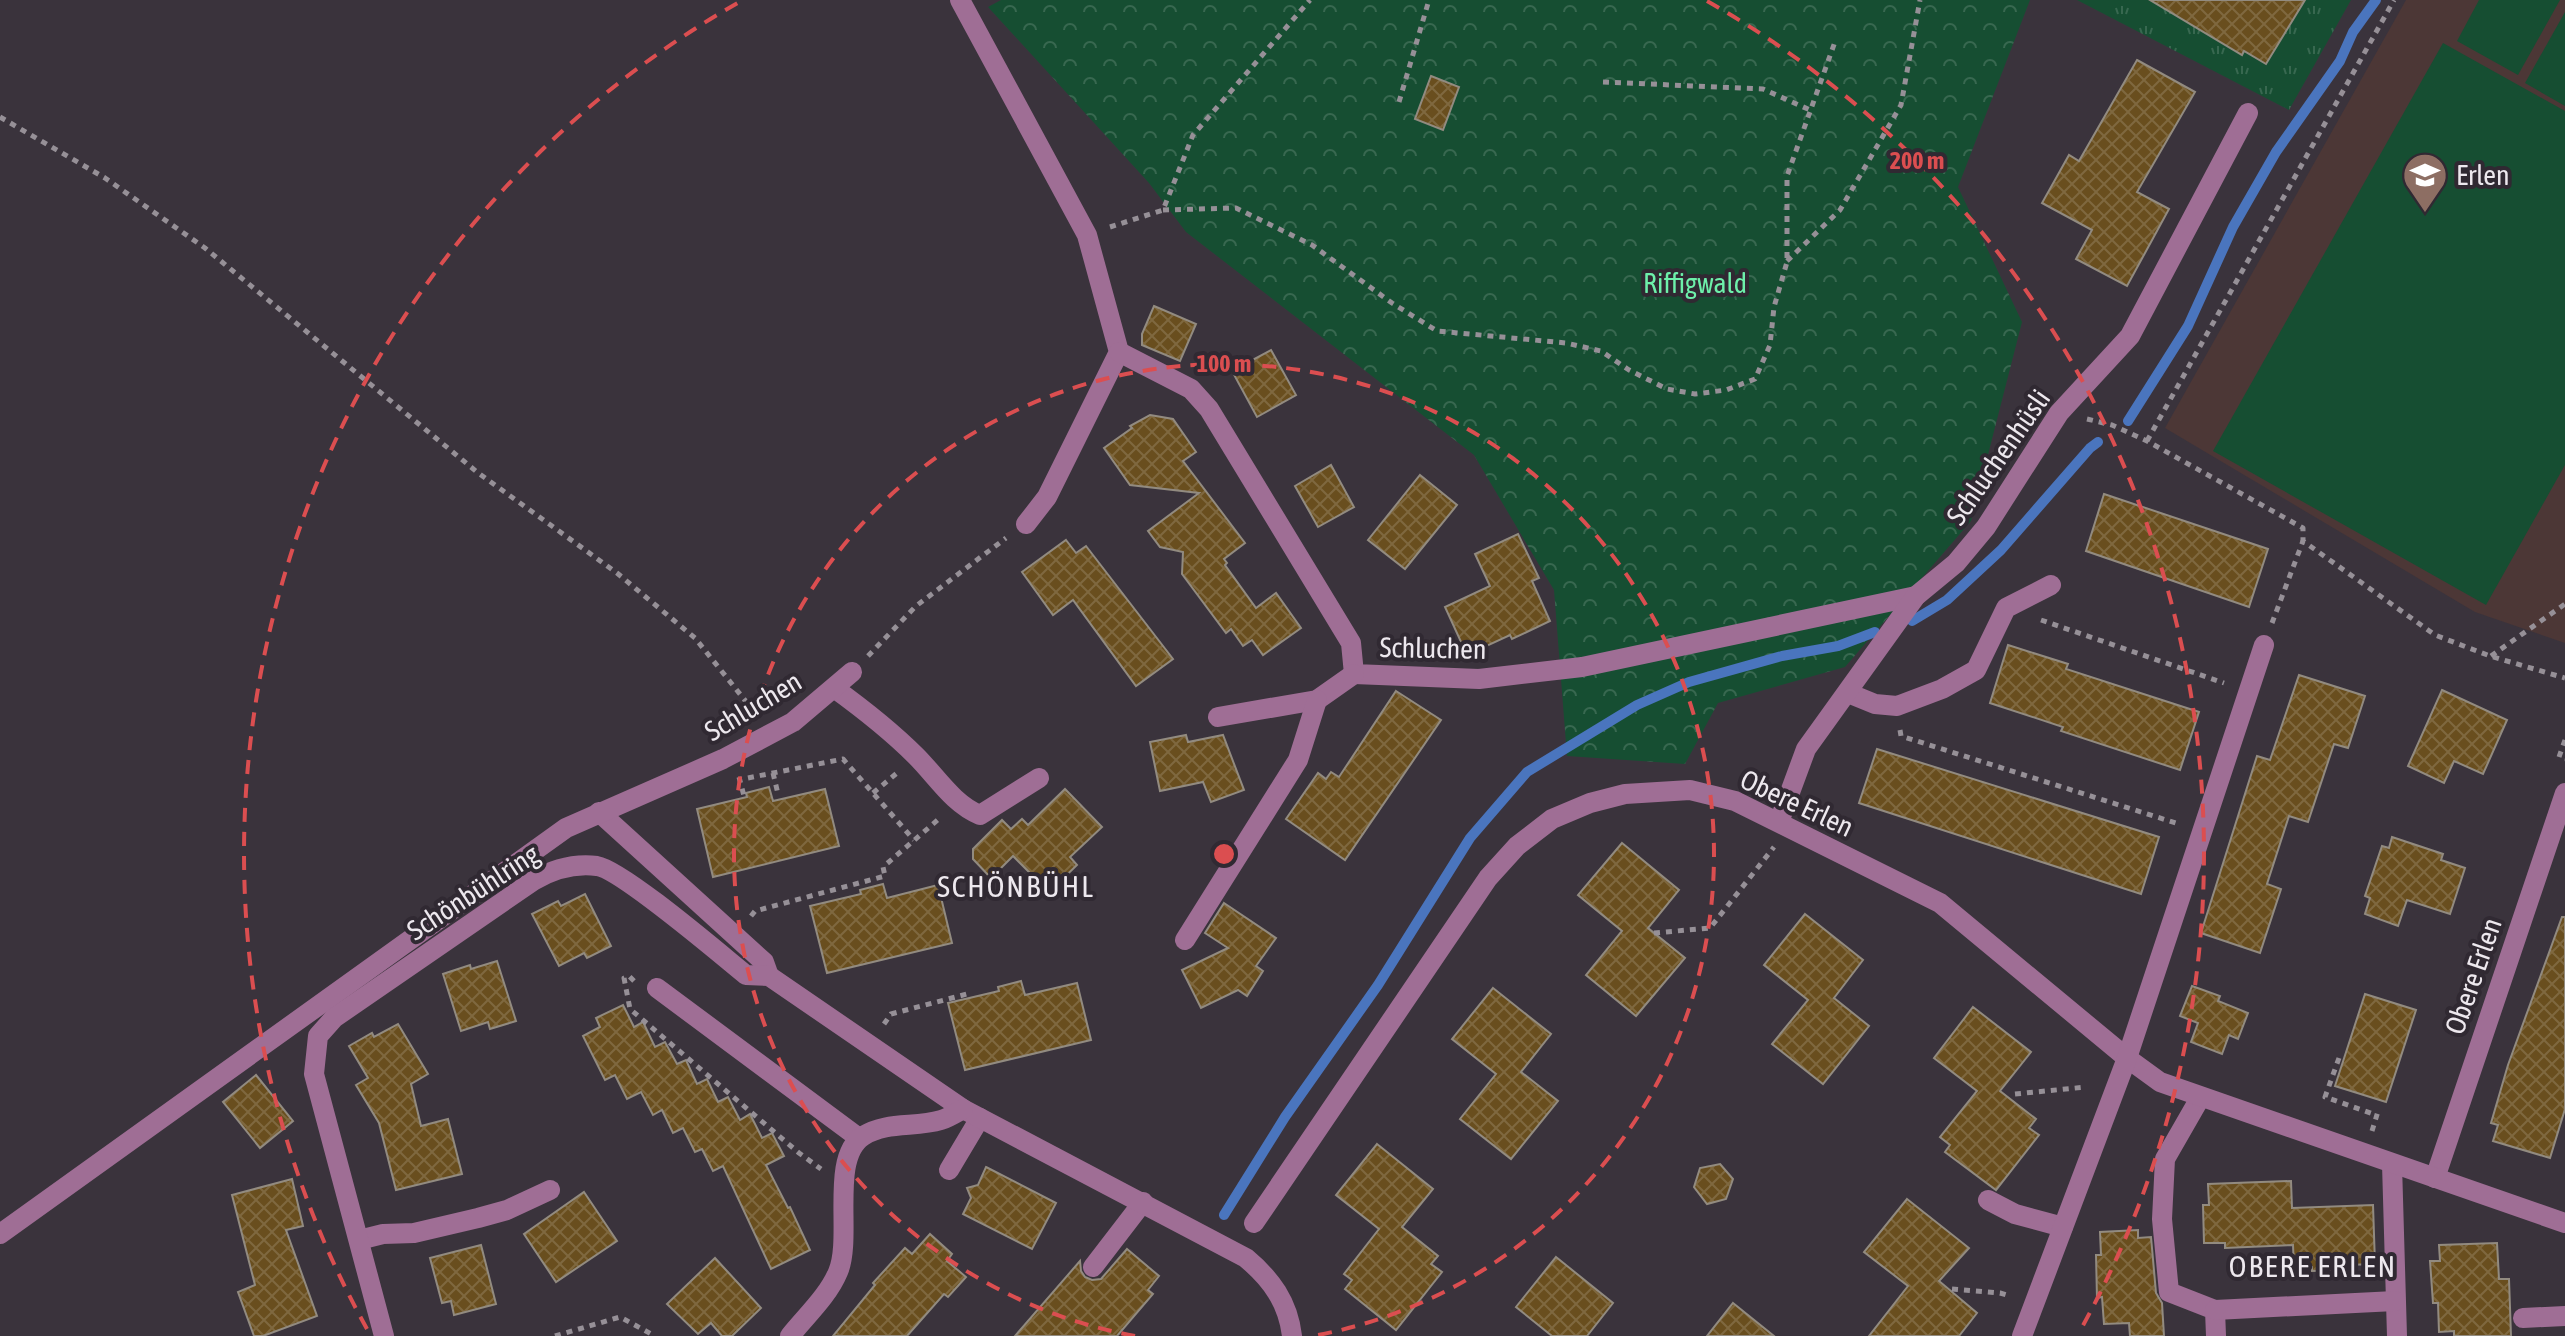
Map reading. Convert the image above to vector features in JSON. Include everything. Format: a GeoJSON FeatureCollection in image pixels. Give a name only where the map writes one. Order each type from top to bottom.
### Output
{"type":"FeatureCollection","features":[{"type":"Feature","properties":{"kind":"street"},"geometry":{"type":"LineString","coordinates":[[960,0],[1087,235],[1119,352],[1047,497],[1026,524]]}},
{"type":"Feature","properties":{"kind":"street","name":"Schluchenhüsli"},"geometry":{"type":"LineString","coordinates":[[1783,824],[1806,749],[1916,596],[1956,563],[1986,527],[2059,413],[2130,336],[2248,113]]}},
{"type":"Feature","properties":{"kind":"street","name":"Schluchen"},"geometry":{"type":"LineString","coordinates":[[1119,352],[1191,389],[1209,409],[1351,643],[1354,674],[1479,679],[1582,667],[1916,596]]}},
{"type":"Feature","properties":{"kind":"street"},"geometry":{"type":"LineString","coordinates":[[1848,693],[1875,704],[1897,706],[1942,689],[1976,670],[2006,608],[2051,585]]}},
{"type":"Feature","properties":{"kind":"street"},"geometry":{"type":"LineString","coordinates":[[2022,1336],[2127,1058],[2264,645]]}},
{"type":"Feature","properties":{"kind":"street","name":"Schluchen"},"geometry":{"type":"LineString","coordinates":[[0,1234],[566,828],[723,759],[793,722],[852,672]]}},
{"type":"Feature","properties":{"kind":"street"},"geometry":{"type":"LineString","coordinates":[[1218,717],[1317,700],[1354,674]]}},
{"type":"Feature","properties":{"kind":"street"},"geometry":{"type":"LineString","coordinates":[[834,688],[875,718],[917,756],[964,809],[980,815],[1039,778]]}},
{"type":"Feature","properties":{"kind":"street"},"geometry":{"type":"LineString","coordinates":[[1185,940],[1298,760],[1317,700]]}},
{"type":"Feature","properties":{"kind":"street","name":"Obere Erlen"},"geometry":{"type":"LineString","coordinates":[[1254,1223],[1488,878],[1517,846],[1552,819],[1590,803],[1625,794],[1690,790],[1735,801],[1940,903],[2160,1082],[2565,1223]]}},
{"type":"Feature","properties":{"kind":"street","name":"Obere Erlen"},"geometry":{"type":"LineString","coordinates":[[2435,1178],[2565,793]]}},
{"type":"Feature","properties":{"kind":"street"},"geometry":{"type":"LineString","coordinates":[[599,812],[764,962],[769,976]]}},
{"type":"Feature","properties":{"kind":"street","name":"Schönbühlring"},"geometry":{"type":"LineString","coordinates":[[384,1336],[314,1074],[318,1036],[334,1018],[533,881],[551,870],[570,865],[600,866],[629,883],[746,975],[769,976],[972,1114],[1246,1258],[1266,1275],[1282,1300],[1292,1336]]}},
{"type":"Feature","properties":{"kind":"street"},"geometry":{"type":"LineString","coordinates":[[657,988],[859,1138]]}},
{"type":"Feature","properties":{"kind":"street"},"geometry":{"type":"LineString","coordinates":[[2200,1098],[2165,1159],[2162,1219],[2169,1292],[2215,1310],[2395,1301]]}},
{"type":"Feature","properties":{"kind":"street"},"geometry":{"type":"LineString","coordinates":[[790,1336],[830,1288],[840,1270],[844,1245],[845,1178],[850,1150],[859,1138],[894,1125],[972,1114],[969,1141],[949,1170]]}},
{"type":"Feature","properties":{"kind":"street"},"geometry":{"type":"LineString","coordinates":[[2392,1164],[2397,1336]]}},
{"type":"Feature","properties":{"kind":"street"},"geometry":{"type":"LineString","coordinates":[[359,1240],[383,1234],[414,1233],[478,1218],[507,1210],[550,1190]]}},
{"type":"Feature","properties":{"kind":"street"},"geometry":{"type":"LineString","coordinates":[[1988,1200],[2015,1214],[2063,1227]]}},
{"type":"Feature","properties":{"kind":"street"},"geometry":{"type":"LineString","coordinates":[[1093,1267],[1143,1202]]}},
{"type":"Feature","properties":{"kind":"street"},"geometry":{"type":"LineString","coordinates":[[2215,1310],[2216,1336]]}},
{"type":"Feature","properties":{"kind":"street"},"geometry":{"type":"LineString","coordinates":[[2523,1318],[2565,1316]]}},
{"type":"Feature","properties":{"kind":"path"},"geometry":{"type":"LineString","coordinates":[[1163,210],[1193,135],[1310,0]]}},
{"type":"Feature","properties":{"kind":"path"},"geometry":{"type":"LineString","coordinates":[[1399,102],[1429,0]]}},
{"type":"Feature","properties":{"kind":"path"},"geometry":{"type":"LineString","coordinates":[[1787,262],[1840,210],[1901,105],[1920,0]]}},
{"type":"Feature","properties":{"kind":"path"},"geometry":{"type":"LineString","coordinates":[[2147,441],[2394,0]]}},
{"type":"Feature","properties":{"kind":"path"},"geometry":{"type":"LineString","coordinates":[[1087,235],[1163,210],[1236,208],[1312,245],[1392,303],[1437,331],[1566,343],[1601,351],[1629,370],[1667,389],[1695,394],[1726,390],[1755,379],[1770,345],[1774,307],[1787,262],[1787,176],[1836,39]]}},
{"type":"Feature","properties":{"kind":"path"},"geometry":{"type":"LineString","coordinates":[[1603,82],[1763,89],[1810,110]]}},
{"type":"Feature","properties":{"kind":"path"},"geometry":{"type":"LineString","coordinates":[[0,117],[105,178],[205,248],[477,472],[617,573],[695,638],[771,733]]}},
{"type":"Feature","properties":{"kind":"path"},"geometry":{"type":"LineString","coordinates":[[2059,413],[2112,425],[2147,441],[2303,528],[2303,541],[2264,645]]}},
{"type":"Feature","properties":{"kind":"path"},"geometry":{"type":"LineString","coordinates":[[852,672],[916,606],[1026,524]]}},
{"type":"Feature","properties":{"kind":"path"},"geometry":{"type":"LineString","coordinates":[[2303,541],[2435,635],[2490,656],[2565,678]]}},
{"type":"Feature","properties":{"kind":"path"},"geometry":{"type":"LineString","coordinates":[[2490,656],[2565,604]]}},
{"type":"Feature","properties":{"kind":"path"},"geometry":{"type":"LineString","coordinates":[[2006,608],[2230,685]]}},
{"type":"Feature","properties":{"kind":"path"},"geometry":{"type":"LineString","coordinates":[[1897,706],[1901,736],[2182,825]]}},
{"type":"Feature","properties":{"kind":"path"},"geometry":{"type":"LineString","coordinates":[[2565,740],[2559,757],[2565,759]]}},
{"type":"Feature","properties":{"kind":"path"},"geometry":{"type":"LineString","coordinates":[[744,796],[739,779],[843,759],[914,840]]}},
{"type":"Feature","properties":{"kind":"path"},"geometry":{"type":"LineString","coordinates":[[773,773],[778,794]]}},
{"type":"Feature","properties":{"kind":"path"},"geometry":{"type":"LineString","coordinates":[[748,920],[755,911],[885,876],[883,867],[959,802]]}},
{"type":"Feature","properties":{"kind":"path"},"geometry":{"type":"LineString","coordinates":[[1654,933],[1710,928],[1781,839],[1783,824]]}},
{"type":"Feature","properties":{"kind":"path"},"geometry":{"type":"LineString","coordinates":[[624,978],[630,1009],[817,1168]]}},
{"type":"Feature","properties":{"kind":"path"},"geometry":{"type":"LineString","coordinates":[[886,1022],[891,1014],[967,994]]}},
{"type":"Feature","properties":{"kind":"path"},"geometry":{"type":"LineString","coordinates":[[2339,1058],[2325,1097],[2376,1115]]}},
{"type":"Feature","properties":{"kind":"path"},"geometry":{"type":"LineString","coordinates":[[2015,1094],[2086,1087]]}},
{"type":"Feature","properties":{"kind":"path"},"geometry":{"type":"LineString","coordinates":[[1952,1289],[2000,1293],[2034,1304]]}},
{"type":"Feature","properties":{"kind":"path"},"geometry":{"type":"LineString","coordinates":[[555,1336],[620,1317],[655,1336]]}},
{"type":"Feature","properties":{"kind":"shaded area","name":"Erlen"},"geometry":{"type":"Polygon","coordinates":[[[2406,0],[2565,0],[2565,643],[2475,612],[2165,428],[2406,0]]]}},
{"type":"Feature","properties":{"kind":"green space","name":"Riffigwald"},"geometry":{"type":"Polygon","coordinates":[[[1001,0],[2030,0],[1958,187],[2022,322],[1971,521],[1845,667],[1718,703],[1685,764],[1567,756],[1554,590],[1474,455],[1186,232],[1149,183],[988,7],[1001,0]]]}},
{"type":"Feature","properties":{"kind":"green space"},"geometry":{"type":"Polygon","coordinates":[[[2077,0],[2351,0],[2289,110],[2077,0]]]}},
{"type":"Feature","properties":{"kind":"green space"},"geometry":{"type":"Polygon","coordinates":[[[2479,0],[2560,0],[2518,75],[2457,41],[2479,0]]]}},
{"type":"Feature","properties":{"kind":"green space"},"geometry":{"type":"Polygon","coordinates":[[[2565,12],[2565,106],[2525,83],[2565,12]]]}},
{"type":"Feature","properties":{"kind":"green space","name":"Erlen"},"geometry":{"type":"Polygon","coordinates":[[[2443,43],[2565,111],[2565,465],[2486,605],[2213,451],[2443,43]]]}},
{"type":"Feature","properties":{"kind":"building"},"geometry":{"type":"Polygon","coordinates":[[[2150,0],[2305,0],[2266,64],[2244,51],[2242,55],[2150,0]]]}},
{"type":"Feature","properties":{"kind":"building"},"geometry":{"type":"Polygon","coordinates":[[[2137,60],[2195,92],[2137,192],[2169,209],[2127,286],[2076,259],[2092,230],[2042,203],[2069,155],[2079,161],[2137,60]]]}},
{"type":"Feature","properties":{"kind":"building"},"geometry":{"type":"Polygon","coordinates":[[[1431,76],[1459,87],[1443,130],[1415,119],[1431,76]]]}},
{"type":"Feature","properties":{"kind":"building"},"geometry":{"type":"Polygon","coordinates":[[[1154,306],[1196,324],[1180,361],[1142,345],[1142,334],[1154,306]]]}},
{"type":"Feature","properties":{"kind":"building"},"geometry":{"type":"Polygon","coordinates":[[[1271,350],[1296,395],[1257,417],[1232,371],[1271,350]]]}},
{"type":"Feature","properties":{"kind":"building"},"geometry":{"type":"Polygon","coordinates":[[[1150,415],[1173,419],[1196,452],[1183,461],[1245,543],[1224,559],[1225,565],[1256,608],[1276,593],[1301,628],[1263,655],[1252,640],[1243,646],[1231,629],[1226,633],[1182,574],[1183,552],[1160,547],[1148,531],[1199,493],[1130,485],[1104,448],[1132,428],[1130,426],[1150,415]]]}},
{"type":"Feature","properties":{"kind":"building"},"geometry":{"type":"Polygon","coordinates":[[[1331,465],[1354,507],[1318,527],[1295,486],[1331,465]]]}},
{"type":"Feature","properties":{"kind":"building"},"geometry":{"type":"Polygon","coordinates":[[[1420,475],[1457,505],[1405,569],[1368,540],[1420,475]]]}},
{"type":"Feature","properties":{"kind":"building"},"geometry":{"type":"Polygon","coordinates":[[[2104,494],[2268,549],[2249,607],[2086,551],[2104,494]]]}},
{"type":"Feature","properties":{"kind":"building"},"geometry":{"type":"Polygon","coordinates":[[[1518,534],[1539,578],[1532,581],[1550,621],[1467,655],[1445,607],[1490,586],[1475,554],[1518,534]]]}},
{"type":"Feature","properties":{"kind":"building"},"geometry":{"type":"Polygon","coordinates":[[[1066,540],[1076,553],[1086,546],[1173,659],[1136,686],[1073,600],[1053,615],[1022,572],[1066,540]]]}},
{"type":"Feature","properties":{"kind":"building"},"geometry":{"type":"Polygon","coordinates":[[[2008,645],[2068,664],[2066,669],[2199,712],[2180,770],[2061,731],[2063,727],[1990,703],[2008,645]]]}},
{"type":"Feature","properties":{"kind":"building"},"geometry":{"type":"Polygon","coordinates":[[[2299,675],[2365,696],[2348,748],[2334,744],[2308,822],[2289,816],[2267,884],[2281,889],[2260,953],[2201,933],[2257,756],[2270,760],[2299,675]]]}},
{"type":"Feature","properties":{"kind":"building"},"geometry":{"type":"Polygon","coordinates":[[[2442,690],[2507,720],[2483,774],[2454,761],[2444,783],[2408,766],[2442,690]]]}},
{"type":"Feature","properties":{"kind":"building"},"geometry":{"type":"Polygon","coordinates":[[[1396,691],[1441,720],[1345,860],[1286,819],[1318,773],[1326,779],[1331,772],[1339,777],[1396,691]]]}},
{"type":"Feature","properties":{"kind":"building"},"geometry":{"type":"Polygon","coordinates":[[[1186,735],[1188,742],[1223,735],[1244,790],[1211,802],[1203,782],[1160,791],[1150,742],[1186,735]]]}},
{"type":"Feature","properties":{"kind":"building"},"geometry":{"type":"Polygon","coordinates":[[[1877,749],[2159,837],[2141,894],[1859,803],[1877,749]]]}},
{"type":"Feature","properties":{"kind":"building"},"geometry":{"type":"Polygon","coordinates":[[[769,787],[773,801],[825,789],[839,846],[713,877],[697,809],[747,797],[746,793],[769,787]]]}},
{"type":"Feature","properties":{"kind":"building"},"geometry":{"type":"Polygon","coordinates":[[[1065,789],[1102,827],[1070,857],[1077,865],[1049,892],[1013,856],[991,878],[973,859],[973,849],[1002,820],[1011,829],[1022,819],[1028,825],[1065,789]]]}},
{"type":"Feature","properties":{"kind":"building"},"geometry":{"type":"Polygon","coordinates":[[[2392,837],[2443,854],[2441,860],[2465,868],[2450,914],[2407,900],[2398,926],[2365,914],[2370,898],[2365,896],[2382,846],[2389,848],[2392,837]]]}},
{"type":"Feature","properties":{"kind":"building"},"geometry":{"type":"Polygon","coordinates":[[[1622,843],[1679,890],[1648,928],[1685,958],[1636,1016],[1586,975],[1622,931],[1578,895],[1622,843]]]}},
{"type":"Feature","properties":{"kind":"building"},"geometry":{"type":"Polygon","coordinates":[[[883,884],[887,898],[938,885],[952,943],[827,973],[810,906],[861,894],[860,890],[883,884]]]}},
{"type":"Feature","properties":{"kind":"building"},"geometry":{"type":"Polygon","coordinates":[[[585,894],[611,946],[587,958],[584,953],[559,966],[532,914],[558,901],[561,906],[585,894]]]}},
{"type":"Feature","properties":{"kind":"building"},"geometry":{"type":"Polygon","coordinates":[[[1224,903],[1276,938],[1256,966],[1263,971],[1247,996],[1238,990],[1201,1008],[1182,970],[1228,948],[1205,933],[1224,903]]]}},
{"type":"Feature","properties":{"kind":"building"},"geometry":{"type":"Polygon","coordinates":[[[1805,914],[1863,960],[1834,998],[1869,1026],[1823,1084],[1772,1044],[1808,1000],[1764,965],[1805,914]]]}},
{"type":"Feature","properties":{"kind":"building"},"geometry":{"type":"Polygon","coordinates":[[[2562,917],[2565,917],[2565,1109],[2550,1158],[2493,1141],[2498,1125],[2491,1123],[2508,1065],[2562,917]]]}},
{"type":"Feature","properties":{"kind":"building"},"geometry":{"type":"Polygon","coordinates":[[[497,961],[516,1021],[490,1029],[488,1022],[461,1031],[443,974],[470,965],[471,969],[497,961]]]}},
{"type":"Feature","properties":{"kind":"building"},"geometry":{"type":"Polygon","coordinates":[[[1021,981],[1025,995],[1077,983],[1091,1040],[965,1070],[948,1003],[999,991],[998,987],[1021,981]]]}},
{"type":"Feature","properties":{"kind":"building"},"geometry":{"type":"Polygon","coordinates":[[[2192,986],[2220,996],[2218,1001],[2248,1013],[2238,1039],[2229,1035],[2222,1054],[2191,1042],[2198,1023],[2180,1016],[2192,986]]]}},
{"type":"Feature","properties":{"kind":"building"},"geometry":{"type":"Polygon","coordinates":[[[1493,988],[1551,1034],[1521,1072],[1558,1101],[1511,1159],[1460,1119],[1496,1074],[1452,1039],[1493,988]]]}},
{"type":"Feature","properties":{"kind":"building"},"geometry":{"type":"Polygon","coordinates":[[[2365,994],[2416,1010],[2386,1102],[2335,1086],[2365,994]]]}},
{"type":"Feature","properties":{"kind":"building"},"geometry":{"type":"Polygon","coordinates":[[[623,1005],[634,1027],[643,1022],[655,1047],[665,1042],[677,1064],[686,1060],[697,1084],[707,1079],[718,1102],[728,1097],[740,1120],[750,1114],[762,1138],[772,1133],[784,1156],[766,1165],[810,1250],[771,1269],[723,1166],[713,1171],[702,1149],[695,1152],[683,1128],[673,1133],[662,1110],[653,1115],[641,1092],[627,1099],[615,1075],[605,1080],[583,1036],[600,1027],[596,1018],[623,1005]]]}},
{"type":"Feature","properties":{"kind":"building"},"geometry":{"type":"Polygon","coordinates":[[[1973,1007],[2031,1052],[2000,1091],[2036,1119],[2029,1128],[2039,1135],[1996,1190],[1945,1152],[1950,1145],[1940,1137],[1977,1091],[1934,1058],[1973,1007]]]}},
{"type":"Feature","properties":{"kind":"building"},"geometry":{"type":"Polygon","coordinates":[[[398,1024],[428,1074],[411,1084],[421,1126],[448,1119],[462,1174],[396,1190],[379,1123],[356,1085],[368,1078],[349,1046],[372,1033],[374,1037],[398,1024]]]}},
{"type":"Feature","properties":{"kind":"building"},"geometry":{"type":"Polygon","coordinates":[[[256,1075],[293,1121],[260,1148],[223,1102],[256,1075]]]}},
{"type":"Feature","properties":{"kind":"building"},"geometry":{"type":"Polygon","coordinates":[[[1377,1144],[1433,1189],[1402,1227],[1438,1256],[1431,1264],[1442,1272],[1396,1330],[1345,1289],[1352,1280],[1344,1274],[1379,1229],[1336,1195],[1377,1144]]]}},
{"type":"Feature","properties":{"kind":"building"},"geometry":{"type":"Polygon","coordinates":[[[1720,1164],[1733,1179],[1726,1199],[1707,1204],[1694,1187],[1700,1168],[1720,1164]]]}},
{"type":"Feature","properties":{"kind":"building"},"geometry":{"type":"Polygon","coordinates":[[[986,1167],[1056,1203],[1032,1249],[963,1214],[971,1198],[967,1188],[978,1185],[986,1167]]]}},
{"type":"Feature","properties":{"kind":"building"},"geometry":{"type":"Polygon","coordinates":[[[292,1179],[303,1226],[286,1230],[317,1316],[263,1336],[254,1336],[238,1292],[255,1285],[232,1195],[292,1179]]]}},
{"type":"Feature","properties":{"kind":"building"},"geometry":{"type":"Polygon","coordinates":[[[2291,1181],[2292,1208],[2373,1205],[2375,1264],[2347,1265],[2348,1270],[2312,1271],[2312,1267],[2294,1268],[2293,1245],[2225,1248],[2225,1243],[2204,1243],[2203,1205],[2209,1205],[2208,1184],[2291,1181]]]}},
{"type":"Feature","properties":{"kind":"building"},"geometry":{"type":"Polygon","coordinates":[[[584,1192],[617,1241],[556,1282],[524,1234],[584,1192]]]}},
{"type":"Feature","properties":{"kind":"building"},"geometry":{"type":"Polygon","coordinates":[[[1907,1199],[1969,1248],[1939,1281],[1977,1313],[1959,1336],[1869,1336],[1908,1286],[1864,1252],[1907,1199]]]}},
{"type":"Feature","properties":{"kind":"building"},"geometry":{"type":"Polygon","coordinates":[[[2138,1230],[2138,1238],[2151,1237],[2164,1336],[2130,1336],[2129,1323],[2104,1324],[2102,1297],[2097,1298],[2096,1255],[2101,1255],[2100,1232],[2138,1230]]]}},
{"type":"Feature","properties":{"kind":"building"},"geometry":{"type":"Polygon","coordinates":[[[930,1234],[952,1254],[947,1261],[966,1277],[948,1297],[944,1294],[907,1336],[833,1336],[875,1285],[873,1283],[905,1248],[912,1254],[930,1234]]]}},
{"type":"Feature","properties":{"kind":"building"},"geometry":{"type":"Polygon","coordinates":[[[2497,1243],[2499,1279],[2509,1279],[2511,1336],[2454,1336],[2454,1331],[2439,1332],[2438,1303],[2433,1303],[2430,1261],[2440,1261],[2439,1245],[2497,1243]]]}},
{"type":"Feature","properties":{"kind":"building"},"geometry":{"type":"Polygon","coordinates":[[[481,1245],[496,1304],[454,1315],[451,1301],[442,1303],[430,1258],[481,1245]]]}},
{"type":"Feature","properties":{"kind":"building"},"geometry":{"type":"Polygon","coordinates":[[[1127,1249],[1159,1276],[1148,1290],[1153,1294],[1117,1336],[1015,1336],[1080,1261],[1085,1277],[1101,1279],[1127,1249]]]}},
{"type":"Feature","properties":{"kind":"building"},"geometry":{"type":"Polygon","coordinates":[[[1556,1257],[1613,1303],[1587,1336],[1552,1336],[1516,1307],[1556,1257]]]}},
{"type":"Feature","properties":{"kind":"building"},"geometry":{"type":"Polygon","coordinates":[[[715,1258],[761,1308],[732,1336],[722,1336],[711,1323],[698,1334],[667,1304],[715,1258]]]}},
{"type":"Feature","properties":{"kind":"building"},"geometry":{"type":"Polygon","coordinates":[[[1733,1303],[1774,1336],[1707,1336],[1733,1303]]]}},
{"type":"Feature","properties":{"kind":"waterway"},"geometry":{"type":"LineString","coordinates":[[2128,421],[2188,326],[2233,227],[2276,152],[2340,61],[2353,32],[2376,0]]}},
{"type":"Feature","properties":{"kind":"waterway"},"geometry":{"type":"LineString","coordinates":[[1912,621],[1947,600],[2001,550],[2098,442]]}},
{"type":"Feature","properties":{"kind":"waterway"},"geometry":{"type":"LineString","coordinates":[[1224,1215],[1285,1117],[1378,985],[1470,838],[1527,772],[1637,705],[1689,682],[1782,656],[1838,646],[1875,632]]}},
{"type":"Feature","properties":{"kind":"place","name":"Erlen"},"geometry":{"type":"Point","coordinates":[2425,214]}},
{"type":"Feature","properties":{"kind":"district","name":"SCHÖNBÜHL"},"geometry":{"type":"Point","coordinates":[1016,887]}},
{"type":"Feature","properties":{"kind":"district","name":"OBERE ERLEN"},"geometry":{"type":"Point","coordinates":[2313,1267]}}]}
